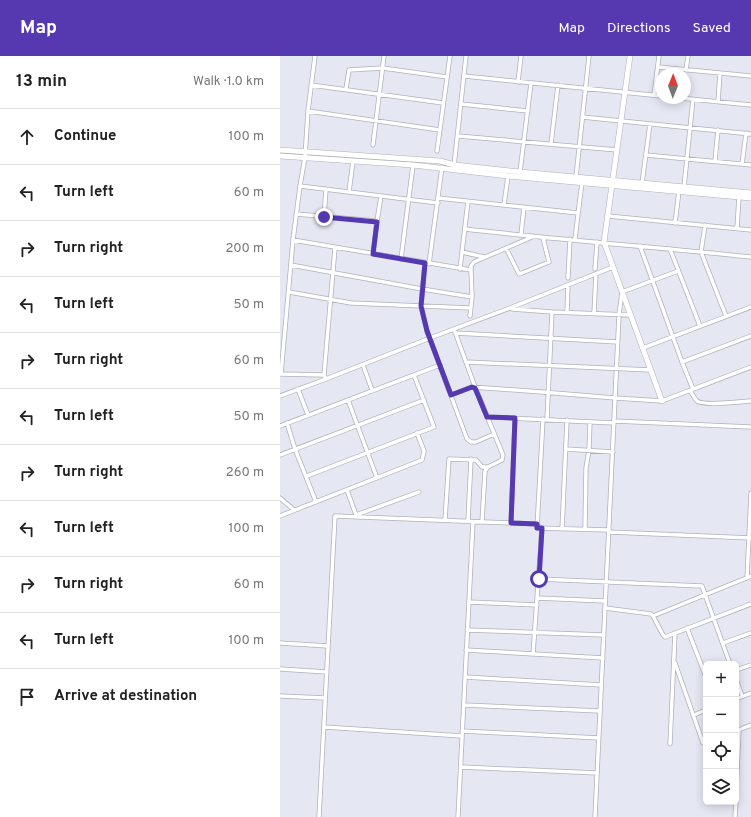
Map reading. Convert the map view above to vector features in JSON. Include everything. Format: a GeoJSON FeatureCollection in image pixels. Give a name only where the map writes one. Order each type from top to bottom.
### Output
{"type":"FeatureCollection","features":[{"type":"Feature","properties":{"kind":"street"},"geometry":{"type":"LineString","coordinates":[[315,56],[308,111],[305,155],[293,240],[280,374],[324,375]]}},
{"type":"Feature","properties":{"kind":"street"},"geometry":{"type":"LineString","coordinates":[[373,145],[384,56]]}},
{"type":"Feature","properties":{"kind":"street"},"geometry":{"type":"LineString","coordinates":[[437,151],[450,56]]}},
{"type":"Feature","properties":{"kind":"street"},"geometry":{"type":"LineString","coordinates":[[454,167],[466,56]]}},
{"type":"Feature","properties":{"kind":"street"},"geometry":{"type":"LineString","coordinates":[[518,82],[521,56]]}},
{"type":"Feature","properties":{"kind":"street"},"geometry":{"type":"LineString","coordinates":[[576,177],[589,56]]}},
{"type":"Feature","properties":{"kind":"street"},"geometry":{"type":"LineString","coordinates":[[630,56],[604,242],[662,400]]}},
{"type":"Feature","properties":{"kind":"street"},"geometry":{"type":"LineString","coordinates":[[464,76],[654,95],[659,56]]}},
{"type":"Feature","properties":{"kind":"street"},"geometry":{"type":"LineString","coordinates":[[686,68],[688,56]]}},
{"type":"Feature","properties":{"kind":"street"},"geometry":{"type":"LineString","coordinates":[[658,67],[667,68]]}},
{"type":"Feature","properties":{"kind":"street"},"geometry":{"type":"LineString","coordinates":[[346,89],[349,70],[383,68],[447,77]]}},
{"type":"Feature","properties":{"kind":"street"},"geometry":{"type":"LineString","coordinates":[[691,70],[751,76]]}},
{"type":"Feature","properties":{"kind":"street"},"geometry":{"type":"LineString","coordinates":[[718,102],[720,73]]}},
{"type":"Feature","properties":{"kind":"street"},"geometry":{"type":"LineString","coordinates":[[520,172],[525,142],[531,83]]}},
{"type":"Feature","properties":{"kind":"street"},"geometry":{"type":"LineString","coordinates":[[312,85],[443,103]]}},
{"type":"Feature","properties":{"kind":"street"},"geometry":{"type":"LineString","coordinates":[[551,144],[558,85]]}},
{"type":"Feature","properties":{"kind":"street"},"geometry":{"type":"LineString","coordinates":[[684,187],[693,99],[751,105]]}},
{"type":"Feature","properties":{"kind":"street"},"geometry":{"type":"LineString","coordinates":[[461,104],[528,111]]}},
{"type":"Feature","properties":{"kind":"street"},"geometry":{"type":"LineString","coordinates":[[308,111],[440,130]]}},
{"type":"Feature","properties":{"kind":"street"},"geometry":{"type":"LineString","coordinates":[[582,117],[751,134]]}},
{"type":"Feature","properties":{"kind":"street"},"geometry":{"type":"LineString","coordinates":[[642,183],[650,124]]}},
{"type":"Feature","properties":{"kind":"street"},"geometry":{"type":"LineString","coordinates":[[714,161],[718,130]]}},
{"type":"Feature","properties":{"kind":"street"},"geometry":{"type":"LineString","coordinates":[[742,164],[746,133]]}},
{"type":"Feature","properties":{"kind":"street"},"geometry":{"type":"LineString","coordinates":[[458,136],[617,150]]}},
{"type":"Feature","properties":{"kind":"street"},"geometry":{"type":"LineString","coordinates":[[280,150],[305,155],[353,161],[454,167],[576,177],[679,191],[751,198]]}},
{"type":"Feature","properties":{"kind":"street"},"geometry":{"type":"LineString","coordinates":[[646,154],[751,165]]}},
{"type":"Feature","properties":{"kind":"street"},"geometry":{"type":"LineString","coordinates":[[280,156],[305,155],[440,162],[454,167],[508,176],[582,182],[642,183],[751,193]]}},
{"type":"Feature","properties":{"kind":"street"},"geometry":{"type":"LineString","coordinates":[[349,192],[353,161]]}},
{"type":"Feature","properties":{"kind":"street"},"geometry":{"type":"LineString","coordinates":[[401,259],[413,165]]}},
{"type":"Feature","properties":{"kind":"street"},"geometry":{"type":"LineString","coordinates":[[442,167],[438,204],[422,289],[421,306],[430,338],[467,439],[472,442],[476,442],[494,434]]}},
{"type":"Feature","properties":{"kind":"street"},"geometry":{"type":"LineString","coordinates":[[504,205],[508,176]]}},
{"type":"Feature","properties":{"kind":"street"},"geometry":{"type":"LineString","coordinates":[[575,239],[582,182]]}},
{"type":"Feature","properties":{"kind":"street"},"geometry":{"type":"LineString","coordinates":[[300,186],[438,204]]}},
{"type":"Feature","properties":{"kind":"street"},"geometry":{"type":"LineString","coordinates":[[324,217],[326,189]]}},
{"type":"Feature","properties":{"kind":"street"},"geometry":{"type":"LineString","coordinates":[[675,222],[679,191]]}},
{"type":"Feature","properties":{"kind":"street"},"geometry":{"type":"LineString","coordinates":[[373,254],[381,196]]}},
{"type":"Feature","properties":{"kind":"street"},"geometry":{"type":"LineString","coordinates":[[737,228],[739,197]]}},
{"type":"Feature","properties":{"kind":"street"},"geometry":{"type":"LineString","coordinates":[[438,198],[578,213]]}},
{"type":"Feature","properties":{"kind":"street"},"geometry":{"type":"LineString","coordinates":[[460,269],[468,201]]}},
{"type":"Feature","properties":{"kind":"street"},"geometry":{"type":"LineString","coordinates":[[521,235],[524,207]]}},
{"type":"Feature","properties":{"kind":"street"},"geometry":{"type":"LineString","coordinates":[[296,214],[377,222]]}},
{"type":"Feature","properties":{"kind":"street"},"geometry":{"type":"LineString","coordinates":[[608,216],[751,230]]}},
{"type":"Feature","properties":{"kind":"street"},"geometry":{"type":"LineString","coordinates":[[705,225],[701,252],[726,316]]}},
{"type":"Feature","properties":{"kind":"street"},"geometry":{"type":"LineString","coordinates":[[465,228],[543,238],[575,239],[751,257]]}},
{"type":"Feature","properties":{"kind":"street"},"geometry":{"type":"LineString","coordinates":[[470,316],[472,297],[472,263],[532,236]]}},
{"type":"Feature","properties":{"kind":"street"},"geometry":{"type":"LineString","coordinates":[[506,248],[519,274],[550,262],[543,238]]}},
{"type":"Feature","properties":{"kind":"street"},"geometry":{"type":"LineString","coordinates":[[568,278],[570,239]]}},
{"type":"Feature","properties":{"kind":"street"},"geometry":{"type":"LineString","coordinates":[[293,240],[471,270]]}},
{"type":"Feature","properties":{"kind":"street"},"geometry":{"type":"LineString","coordinates":[[595,268],[597,242]]}},
{"type":"Feature","properties":{"kind":"street"},"geometry":{"type":"LineString","coordinates":[[640,246],[695,400],[699,402],[720,403],[751,401]]}},
{"type":"Feature","properties":{"kind":"street"},"geometry":{"type":"LineString","coordinates":[[326,379],[324,375],[335,248]]}},
{"type":"Feature","properties":{"kind":"street"},"geometry":{"type":"LineString","coordinates":[[670,249],[700,326]]}},
{"type":"Feature","properties":{"kind":"street"},"geometry":{"type":"LineString","coordinates":[[462,252],[485,257]]}},
{"type":"Feature","properties":{"kind":"street"},"geometry":{"type":"LineString","coordinates":[[291,265],[472,297]]}},
{"type":"Feature","properties":{"kind":"street"},"geometry":{"type":"LineString","coordinates":[[280,396],[430,338],[455,331],[613,267]]}},
{"type":"Feature","properties":{"kind":"street"},"geometry":{"type":"LineString","coordinates":[[622,292],[678,271]]}},
{"type":"Feature","properties":{"kind":"street"},"geometry":{"type":"LineString","coordinates":[[594,314],[596,274]]}},
{"type":"Feature","properties":{"kind":"street"},"geometry":{"type":"LineString","coordinates":[[567,312],[568,285]]}},
{"type":"Feature","properties":{"kind":"street"},"geometry":{"type":"LineString","coordinates":[[289,292],[351,303],[470,308]]}},
{"type":"Feature","properties":{"kind":"street"},"geometry":{"type":"LineString","coordinates":[[595,817],[619,315],[622,292]]}},
{"type":"Feature","properties":{"kind":"street"},"geometry":{"type":"LineString","coordinates":[[510,308],[552,312],[630,315]]}},
{"type":"Feature","properties":{"kind":"street"},"geometry":{"type":"LineString","coordinates":[[642,348],[726,316],[750,309]]}},
{"type":"Feature","properties":{"kind":"street"},"geometry":{"type":"LineString","coordinates":[[552,312],[550,365],[537,528],[585,529],[750,538]]}},
{"type":"Feature","properties":{"kind":"street"},"geometry":{"type":"LineString","coordinates":[[455,331],[551,339],[618,342]]}},
{"type":"Feature","properties":{"kind":"street"},"geometry":{"type":"LineString","coordinates":[[445,520],[449,459],[476,460],[482,467],[488,467],[502,460],[503,455],[475,388],[455,331]]}},
{"type":"Feature","properties":{"kind":"street"},"geometry":{"type":"LineString","coordinates":[[682,362],[751,336]]}},
{"type":"Feature","properties":{"kind":"street"},"geometry":{"type":"LineString","coordinates":[[466,362],[651,370]]}},
{"type":"Feature","properties":{"kind":"street"},"geometry":{"type":"LineString","coordinates":[[362,365],[372,390]]}},
{"type":"Feature","properties":{"kind":"street"},"geometry":{"type":"LineString","coordinates":[[280,426],[440,365]]}},
{"type":"Feature","properties":{"kind":"street"},"geometry":{"type":"LineString","coordinates":[[451,395],[472,387],[615,398],[662,400],[751,367]]}},
{"type":"Feature","properties":{"kind":"street"},"geometry":{"type":"LineString","coordinates":[[307,476],[434,427],[414,374]]}},
{"type":"Feature","properties":{"kind":"street"},"geometry":{"type":"LineString","coordinates":[[298,389],[308,415]]}},
{"type":"Feature","properties":{"kind":"street"},"geometry":{"type":"LineString","coordinates":[[348,400],[377,478]]}},
{"type":"Feature","properties":{"kind":"street"},"geometry":{"type":"LineString","coordinates":[[280,454],[424,400]]}},
{"type":"Feature","properties":{"kind":"street"},"geometry":{"type":"LineString","coordinates":[[487,417],[751,427]]}},
{"type":"Feature","properties":{"kind":"street"},"geometry":{"type":"LineString","coordinates":[[511,523],[515,418]]}},
{"type":"Feature","properties":{"kind":"street"},"geometry":{"type":"LineString","coordinates":[[562,528],[567,420]]}},
{"type":"Feature","properties":{"kind":"street"},"geometry":{"type":"LineString","coordinates":[[585,529],[586,468],[589,450],[590,422]]}},
{"type":"Feature","properties":{"kind":"street"},"geometry":{"type":"LineString","coordinates":[[287,423],[316,502]]}},
{"type":"Feature","properties":{"kind":"street"},"geometry":{"type":"LineString","coordinates":[[280,516],[422,460],[424,452],[417,433]]}},
{"type":"Feature","properties":{"kind":"street"},"geometry":{"type":"LineString","coordinates":[[566,449],[613,452]]}},
{"type":"Feature","properties":{"kind":"street"},"geometry":{"type":"LineString","coordinates":[[458,817],[469,602],[471,460]]}},
{"type":"Feature","properties":{"kind":"street"},"geometry":{"type":"LineString","coordinates":[[482,522],[485,471],[488,467]]}},
{"type":"Feature","properties":{"kind":"street"},"geometry":{"type":"LineString","coordinates":[[347,490],[356,515],[418,492]]}},
{"type":"Feature","properties":{"kind":"street"},"geometry":{"type":"LineString","coordinates":[[653,616],[749,577],[751,493]]}},
{"type":"Feature","properties":{"kind":"street"},"geometry":{"type":"LineString","coordinates":[[280,498],[294,510]]}},
{"type":"Feature","properties":{"kind":"street"},"geometry":{"type":"LineString","coordinates":[[319,817],[335,516],[537,524]]}},
{"type":"Feature","properties":{"kind":"street"},"geometry":{"type":"LineString","coordinates":[[533,654],[542,528]]}},
{"type":"Feature","properties":{"kind":"street"},"geometry":{"type":"LineString","coordinates":[[539,579],[702,586],[729,661]]}},
{"type":"Feature","properties":{"kind":"street"},"geometry":{"type":"LineString","coordinates":[[537,598],[605,602]]}},
{"type":"Feature","properties":{"kind":"street"},"geometry":{"type":"LineString","coordinates":[[469,602],[537,605]]}},
{"type":"Feature","properties":{"kind":"street"},"geometry":{"type":"LineString","coordinates":[[605,608],[650,614],[653,616],[663,635],[666,636],[751,604]]}},
{"type":"Feature","properties":{"kind":"street"},"geometry":{"type":"LineString","coordinates":[[687,628],[703,669]]}},
{"type":"Feature","properties":{"kind":"street"},"geometry":{"type":"LineString","coordinates":[[467,630],[604,635]]}},
{"type":"Feature","properties":{"kind":"street"},"geometry":{"type":"LineString","coordinates":[[670,744],[675,633]]}},
{"type":"Feature","properties":{"kind":"street"},"geometry":{"type":"LineString","coordinates":[[723,643],[750,634]]}},
{"type":"Feature","properties":{"kind":"street"},"geometry":{"type":"LineString","coordinates":[[280,643],[328,646]]}},
{"type":"Feature","properties":{"kind":"street"},"geometry":{"type":"LineString","coordinates":[[466,650],[603,658]]}},
{"type":"Feature","properties":{"kind":"street"},"geometry":{"type":"LineString","coordinates":[[674,660],[703,743]]}},
{"type":"Feature","properties":{"kind":"street"},"geometry":{"type":"LineString","coordinates":[[739,669],[751,665]]}},
{"type":"Feature","properties":{"kind":"street"},"geometry":{"type":"LineString","coordinates":[[280,669],[327,672]]}},
{"type":"Feature","properties":{"kind":"street"},"geometry":{"type":"LineString","coordinates":[[465,677],[601,685]]}},
{"type":"Feature","properties":{"kind":"street"},"geometry":{"type":"LineString","coordinates":[[739,688],[742,696]]}},
{"type":"Feature","properties":{"kind":"street"},"geometry":{"type":"LineString","coordinates":[[739,698],[751,693]]}},
{"type":"Feature","properties":{"kind":"street"},"geometry":{"type":"LineString","coordinates":[[280,696],[325,698]]}},
{"type":"Feature","properties":{"kind":"street"},"geometry":{"type":"LineString","coordinates":[[464,705],[600,710]]}},
{"type":"Feature","properties":{"kind":"street"},"geometry":{"type":"LineString","coordinates":[[694,715],[703,711]]}},
{"type":"Feature","properties":{"kind":"street"},"geometry":{"type":"LineString","coordinates":[[739,730],[751,725]]}},
{"type":"Feature","properties":{"kind":"street"},"geometry":{"type":"LineString","coordinates":[[324,727],[462,734],[599,738]]}},
{"type":"Feature","properties":{"kind":"street"},"geometry":{"type":"LineString","coordinates":[[736,769],[737,733]]}},
{"type":"Feature","properties":{"kind":"street"},"geometry":{"type":"LineString","coordinates":[[461,767],[597,773]]}},
{"type":"Feature","properties":{"kind":"street"},"geometry":{"type":"LineString","coordinates":[[735,817],[736,805]]}},
{"type":"Feature","properties":{"kind":"route"},"geometry":{"type":"LineString","coordinates":[[324,217],[377,222],[373,254],[425,263],[421,306],[427,331],[451,395],[472,387],[475,388],[487,417],[515,418],[511,523],[537,524],[537,528],[542,528],[539,579]]}}]}
